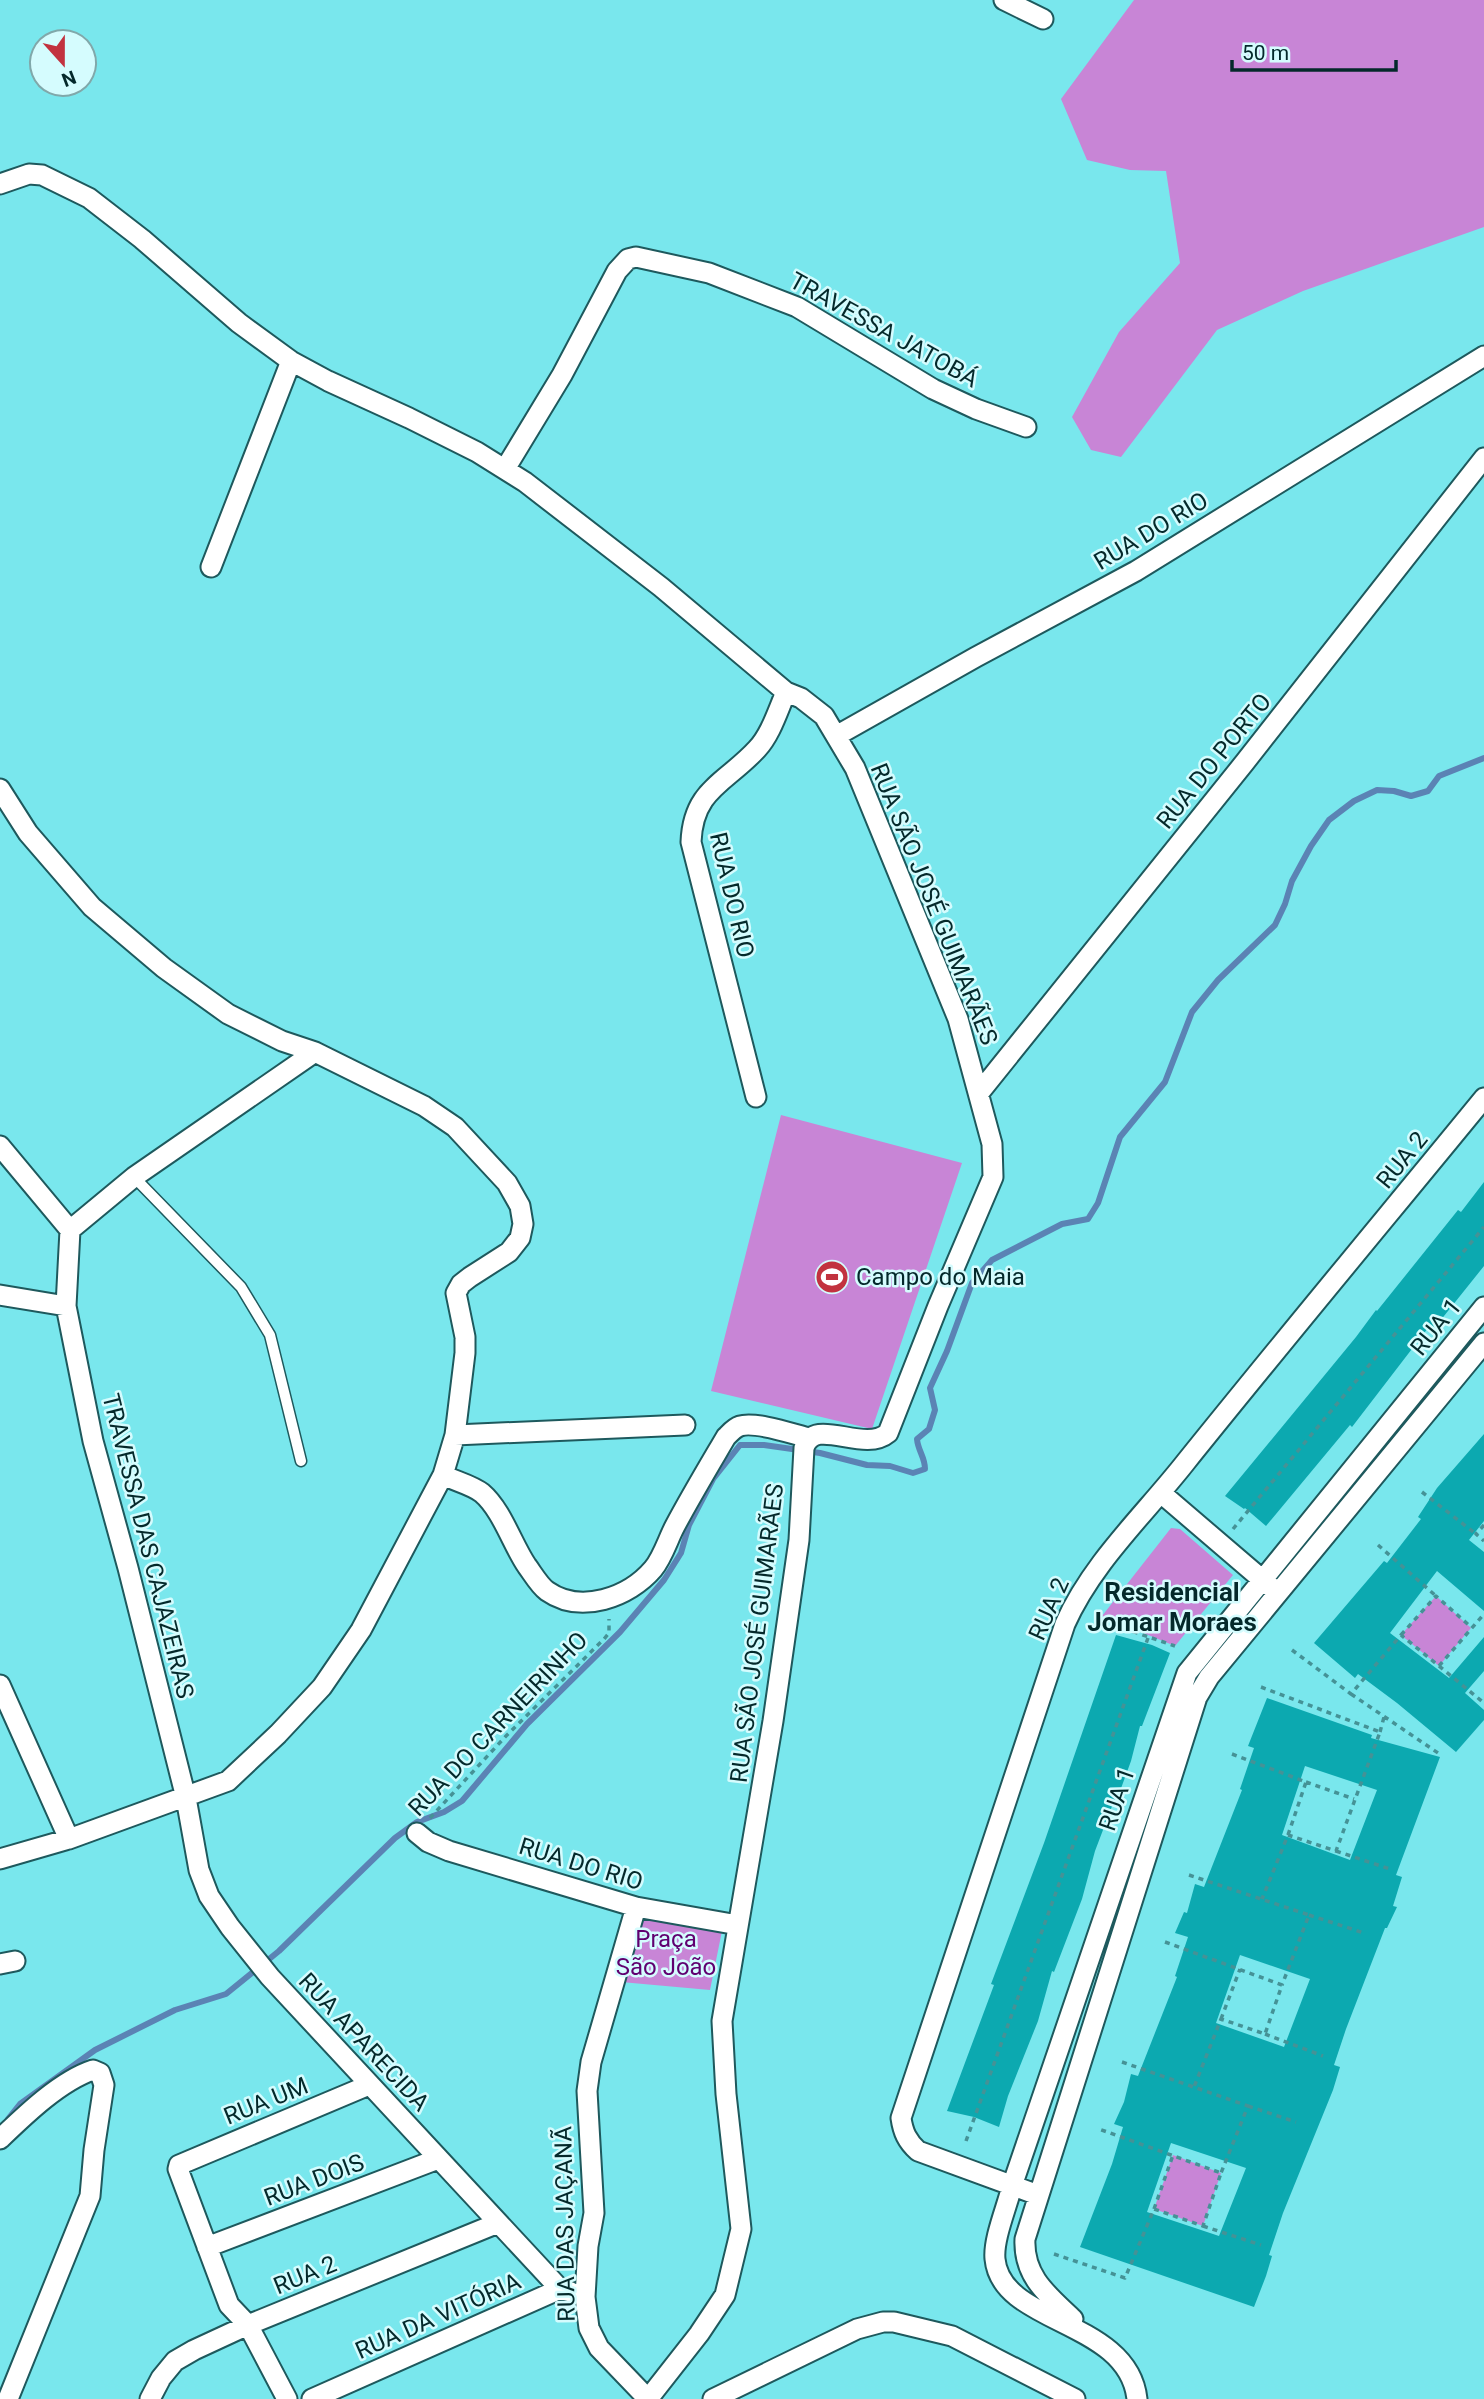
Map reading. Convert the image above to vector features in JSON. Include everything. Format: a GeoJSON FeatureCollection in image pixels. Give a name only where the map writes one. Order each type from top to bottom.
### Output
{"type":"FeatureCollection","features":[{"type":"Feature","properties":{"kind":"street"},"geometry":{"type":"LineString","coordinates":[[1004,0],[1043,19]]}},
{"type":"Feature","properties":{"kind":"street","name":"RUA SÃO JOSÉ GUIMARÃES"},"geometry":{"type":"LineString","coordinates":[[0,184],[29,174],[42,175],[89,198],[142,239],[239,323],[291,361],[409,418],[505,469],[640,571],[786,692],[801,698],[824,716],[855,768],[958,1019],[992,1143],[993,1177],[938,1306],[891,1429],[884,1437],[873,1441],[824,1434],[805,1450],[799,1540],[775,1709],[722,2021],[726,2094],[741,2229],[725,2295],[699,2334],[648,2399]]}},
{"type":"Feature","properties":{"kind":"street","name":"TRAVESSA JATOBÁ"},"geometry":{"type":"LineString","coordinates":[[505,469],[562,375],[617,271],[628,260],[636,257],[709,273],[797,307],[933,389],[976,409],[1026,427]]}},
{"type":"Feature","properties":{"kind":"street","name":"RUA DO RIO"},"geometry":{"type":"LineString","coordinates":[[836,736],[1136,571],[1484,356]]}},
{"type":"Feature","properties":{"kind":"street"},"geometry":{"type":"LineString","coordinates":[[211,567],[291,361]]}},
{"type":"Feature","properties":{"kind":"street","name":"RUA DO PORTO"},"geometry":{"type":"LineString","coordinates":[[979,1093],[1245,762],[1484,458]]}},
{"type":"Feature","properties":{"kind":"street","name":"RUA DO RIO"},"geometry":{"type":"LineString","coordinates":[[756,1097],[691,842],[692,823],[699,806],[711,789],[759,747],[786,692]]}},
{"type":"Feature","properties":{"kind":"street"},"geometry":{"type":"LineString","coordinates":[[0,789],[28,833],[92,907],[163,968],[228,1014],[282,1041],[315,1052],[424,1106],[455,1128],[506,1183],[520,1206],[523,1224],[520,1238],[509,1252],[470,1277],[461,1284],[456,1293],[465,1337],[455,1434],[443,1475],[361,1630],[322,1687],[278,1734],[228,1781],[69,1839],[0,1859]]}},
{"type":"Feature","properties":{"kind":"street"},"geometry":{"type":"LineString","coordinates":[[0,1146],[70,1230],[134,1177],[315,1052]]}},
{"type":"Feature","properties":{"kind":"street","name":"RUA 2"},"geometry":{"type":"LineString","coordinates":[[1038,2195],[918,2151],[908,2141],[901,2118],[1065,1624],[1076,1598],[1095,1570],[1484,1098]]}},
{"type":"Feature","properties":{"kind":"street","name":"TRAVESSA DAS CAJAZEIRAS"},"geometry":{"type":"LineString","coordinates":[[70,1230],[66,1306],[93,1441],[186,1798]]}},
{"type":"Feature","properties":{"kind":"street"},"geometry":{"type":"LineString","coordinates":[[0,1295],[66,1306]]}},
{"type":"Feature","properties":{"kind":"street","name":"RUA 1"},"geometry":{"type":"LineString","coordinates":[[1097,2342],[1040,2288],[1025,2255],[1026,2239],[1197,1697],[1270,1587],[1484,1307]]}},
{"type":"Feature","properties":{"kind":"street","name":"RUA 1"},"geometry":{"type":"LineString","coordinates":[[1138,2399],[1132,2376],[1120,2358],[1021,2299],[1002,2280],[996,2266],[995,2249],[1012,2186],[1187,1673],[1270,1587],[1484,1343]]}},
{"type":"Feature","properties":{"kind":"street"},"geometry":{"type":"LineString","coordinates":[[455,1434],[685,1425]]}},
{"type":"Feature","properties":{"kind":"street"},"geometry":{"type":"LineString","coordinates":[[443,1475],[486,1497],[507,1527],[525,1563],[545,1590],[560,1598],[586,1602],[624,1593],[655,1567],[685,1508],[726,1437],[734,1429],[741,1425],[756,1426],[805,1450]]}},
{"type":"Feature","properties":{"kind":"street"},"geometry":{"type":"LineString","coordinates":[[1161,1493],[1270,1587]]}},
{"type":"Feature","properties":{"kind":"street"},"geometry":{"type":"LineString","coordinates":[[0,1685],[69,1839]]}},
{"type":"Feature","properties":{"kind":"street","name":"RUA APARECIDA"},"geometry":{"type":"LineString","coordinates":[[186,1798],[200,1870],[209,1896],[253,1955],[369,2085],[560,2289]]}},
{"type":"Feature","properties":{"kind":"street","name":"RUA DO RIO"},"geometry":{"type":"LineString","coordinates":[[417,1833],[428,1842],[449,1851],[636,1907],[738,1925]]}},
{"type":"Feature","properties":{"kind":"street","name":"RUA DAS JAÇANÃ"},"geometry":{"type":"LineString","coordinates":[[636,1907],[591,2062],[589,2082],[594,2213],[585,2297],[591,2336],[599,2348],[648,2399]]}},
{"type":"Feature","properties":{"kind":"street"},"geometry":{"type":"LineString","coordinates":[[0,2139],[78,2075],[93,2070],[100,2073],[104,2085],[90,2196],[8,2399]]}},
{"type":"Feature","properties":{"kind":"street","name":"RUA UM"},"geometry":{"type":"LineString","coordinates":[[207,2247],[178,2169],[181,2162],[369,2085]]}},
{"type":"Feature","properties":{"kind":"street","name":"RUA DOIS"},"geometry":{"type":"LineString","coordinates":[[207,2247],[438,2159]]}},
{"type":"Feature","properties":{"kind":"street","name":"RUA 2"},"geometry":{"type":"LineString","coordinates":[[150,2399],[160,2378],[175,2361],[248,2325],[498,2223]]}},
{"type":"Feature","properties":{"kind":"street"},"geometry":{"type":"LineString","coordinates":[[207,2247],[229,2305],[248,2325],[287,2399]]}},
{"type":"Feature","properties":{"kind":"street","name":"RUA DA VITÓRIA"},"geometry":{"type":"LineString","coordinates":[[312,2399],[560,2289],[585,2297]]}},
{"type":"Feature","properties":{"kind":"street"},"geometry":{"type":"LineString","coordinates":[[713,2399],[857,2329],[872,2324],[894,2322],[951,2336],[1075,2399]]}},
{"type":"Feature","properties":{"kind":"lane"},"geometry":{"type":"LineString","coordinates":[[134,1177],[241,1287],[270,1335],[301,1461]]}},
{"type":"Feature","properties":{"kind":"path"},"geometry":{"type":"LineString","coordinates":[[1228,1535],[1484,1227]]}},
{"type":"Feature","properties":{"kind":"path"},"geometry":{"type":"LineString","coordinates":[[1422,1492],[1484,1541]]}},
{"type":"Feature","properties":{"kind":"path"},"geometry":{"type":"LineString","coordinates":[[1476,1534],[1484,1525]]}},
{"type":"Feature","properties":{"kind":"path"},"geometry":{"type":"LineString","coordinates":[[1378,1545],[1471,1628]]}},
{"type":"Feature","properties":{"kind":"path"},"geometry":{"type":"LineString","coordinates":[[1352,1694],[1436,1596]]}},
{"type":"Feature","properties":{"kind":"path","name":"RUA DO CARNEIRINHO"},"geometry":{"type":"LineString","coordinates":[[417,1833],[506,1736],[609,1633],[606,1599]]}},
{"type":"Feature","properties":{"kind":"path"},"geometry":{"type":"LineString","coordinates":[[1439,1666],[1484,1614]]}},
{"type":"Feature","properties":{"kind":"path"},"geometry":{"type":"LineString","coordinates":[[1114,1625],[1175,1646]]}},
{"type":"Feature","properties":{"kind":"path"},"geometry":{"type":"LineString","coordinates":[[1401,1635],[1484,1703]]}},
{"type":"Feature","properties":{"kind":"path"},"geometry":{"type":"LineString","coordinates":[[966,2141],[1148,1638]]}},
{"type":"Feature","properties":{"kind":"path"},"geometry":{"type":"LineString","coordinates":[[1292,1650],[1441,1755]]}},
{"type":"Feature","properties":{"kind":"path"},"geometry":{"type":"LineString","coordinates":[[1261,1687],[1380,1732]]}},
{"type":"Feature","properties":{"kind":"path"},"geometry":{"type":"LineString","coordinates":[[1336,1851],[1384,1717]]}},
{"type":"Feature","properties":{"kind":"path"},"geometry":{"type":"LineString","coordinates":[[1232,1754],[1355,1799]]}},
{"type":"Feature","properties":{"kind":"path"},"geometry":{"type":"LineString","coordinates":[[1262,1899],[1306,1782]]}},
{"type":"Feature","properties":{"kind":"path"},"geometry":{"type":"LineString","coordinates":[[1288,1835],[1390,1869]]}},
{"type":"Feature","properties":{"kind":"path"},"geometry":{"type":"LineString","coordinates":[[1189,1875],[1364,1933]]}},
{"type":"Feature","properties":{"kind":"path"},"geometry":{"type":"LineString","coordinates":[[1265,2034],[1309,1915]]}},
{"type":"Feature","properties":{"kind":"path"},"geometry":{"type":"LineString","coordinates":[[1165,1942],[1283,1985]]}},
{"type":"Feature","properties":{"kind":"path"},"geometry":{"type":"LineString","coordinates":[[1194,2087],[1240,1969]]}},
{"type":"Feature","properties":{"kind":"path"},"geometry":{"type":"LineString","coordinates":[[1221,2019],[1323,2056]]}},
{"type":"Feature","properties":{"kind":"path"},"geometry":{"type":"LineString","coordinates":[[1122,2062],[1296,2122]]}},
{"type":"Feature","properties":{"kind":"path"},"geometry":{"type":"LineString","coordinates":[[1203,2226],[1248,2106]]}},
{"type":"Feature","properties":{"kind":"path"},"geometry":{"type":"LineString","coordinates":[[1099,2129],[1222,2173]]}},
{"type":"Feature","properties":{"kind":"path"},"geometry":{"type":"LineString","coordinates":[[1054,2254],[1125,2278],[1173,2155]]}},
{"type":"Feature","properties":{"kind":"path"},"geometry":{"type":"LineString","coordinates":[[1154,2209],[1261,2245]]}},
{"type":"Feature","properties":{"kind":"green space"},"geometry":{"type":"Polygon","coordinates":[[[1134,0],[1484,0],[1484,227],[1303,291],[1217,330],[1121,457],[1091,450],[1072,417],[1119,332],[1180,263],[1166,171],[1130,170],[1087,160],[1061,99],[1134,0]]]}},
{"type":"Feature","properties":{"kind":"green space","name":"Campo do Maia"},"geometry":{"type":"Polygon","coordinates":[[[781,1115],[962,1163],[872,1429],[711,1391],[781,1115]]]}},
{"type":"Feature","properties":{"kind":"green space"},"geometry":{"type":"Polygon","coordinates":[[[1171,1528],[1180,1529],[1233,1575],[1175,1646],[1102,1616],[1171,1528]]]}},
{"type":"Feature","properties":{"kind":"green space"},"geometry":{"type":"Polygon","coordinates":[[[1436,1596],[1471,1628],[1439,1666],[1401,1635],[1436,1596]]]}},
{"type":"Feature","properties":{"kind":"green space","name":"Praça São João"},"geometry":{"type":"Polygon","coordinates":[[[640,1915],[722,1931],[710,1990],[621,1982],[640,1915]]]}},
{"type":"Feature","properties":{"kind":"green space"},"geometry":{"type":"Polygon","coordinates":[[[1173,2155],[1221,2173],[1203,2226],[1154,2209],[1173,2155]]]}},
{"type":"Feature","properties":{"kind":"building"},"geometry":{"type":"Polygon","coordinates":[[[1484,1182],[1484,1266],[1432,1331],[1428,1328],[1352,1427],[1350,1425],[1266,1526],[1245,1508],[1225,1496],[1458,1210],[1461,1212],[1484,1182]]]}},
{"type":"Feature","properties":{"kind":"building"},"geometry":{"type":"Polygon","coordinates":[[[1484,1434],[1484,1521],[1469,1540],[1484,1552],[1484,1611],[1437,1571],[1390,1633],[1449,1678],[1484,1637],[1484,1671],[1465,1693],[1484,1710],[1484,1720],[1456,1752],[1397,1703],[1358,1674],[1355,1678],[1314,1643],[1384,1561],[1387,1563],[1421,1519],[1418,1517],[1437,1488],[1484,1434]]]}},
{"type":"Feature","properties":{"kind":"building"},"geometry":{"type":"Polygon","coordinates":[[[1116,1635],[1170,1653],[1140,1726],[1131,1761],[1095,1851],[1082,1899],[1054,1972],[1052,1971],[1038,2021],[1008,2096],[999,2127],[974,2117],[947,2111],[994,1985],[991,1984],[1044,1843],[1116,1635]]]}},
{"type":"Feature","properties":{"kind":"building"},"geometry":{"type":"Polygon","coordinates":[[[1267,1698],[1372,1735],[1371,1738],[1440,1757],[1396,1875],[1402,1877],[1393,1906],[1397,1907],[1385,1928],[1346,2029],[1334,2065],[1340,2067],[1333,2090],[1283,2213],[1269,2255],[1272,2256],[1266,2276],[1254,2307],[1080,2247],[1112,2164],[1123,2127],[1114,2124],[1124,2102],[1131,2074],[1138,2076],[1177,1977],[1175,1976],[1188,1937],[1175,1933],[1184,1912],[1187,1913],[1195,1884],[1204,1887],[1242,1790],[1240,1789],[1254,1748],[1248,1746],[1267,1698]],[[1305,1766],[1282,1835],[1350,1860],[1377,1790],[1305,1766]],[[1240,1955],[1216,2023],[1284,2047],[1310,1979],[1240,1955]],[[1171,2143],[1147,2212],[1219,2236],[1246,2168],[1171,2143]]]}},
{"type":"Feature","properties":{"kind":"waterway"},"geometry":{"type":"LineString","coordinates":[[8,2119],[20,2104],[95,2050],[175,2010],[226,1994],[279,1951],[395,1838],[417,1822],[444,1812],[462,1801],[527,1724],[620,1632],[664,1580],[681,1553],[689,1525],[713,1479],[740,1445],[764,1445],[820,1453],[913,1473],[925,1469],[917,1439],[929,1429],[935,1410],[930,1388],[972,1283],[992,1260],[1062,1224],[1088,1219],[1098,1203],[1120,1137],[1165,1082],[1192,1012],[1218,980],[1275,925],[1292,881],[1329,820],[1354,801],[1377,790],[1411,796],[1428,791],[1439,776],[1484,758]]}},
{"type":"Feature","properties":{"kind":"place","name":"Campo do Maia"},"geometry":{"type":"Point","coordinates":[832,1277]}},
{"type":"Feature","properties":{"kind":"district","name":"Residencial Jomar Moraes"},"geometry":{"type":"Point","coordinates":[1172,1607]}}]}
